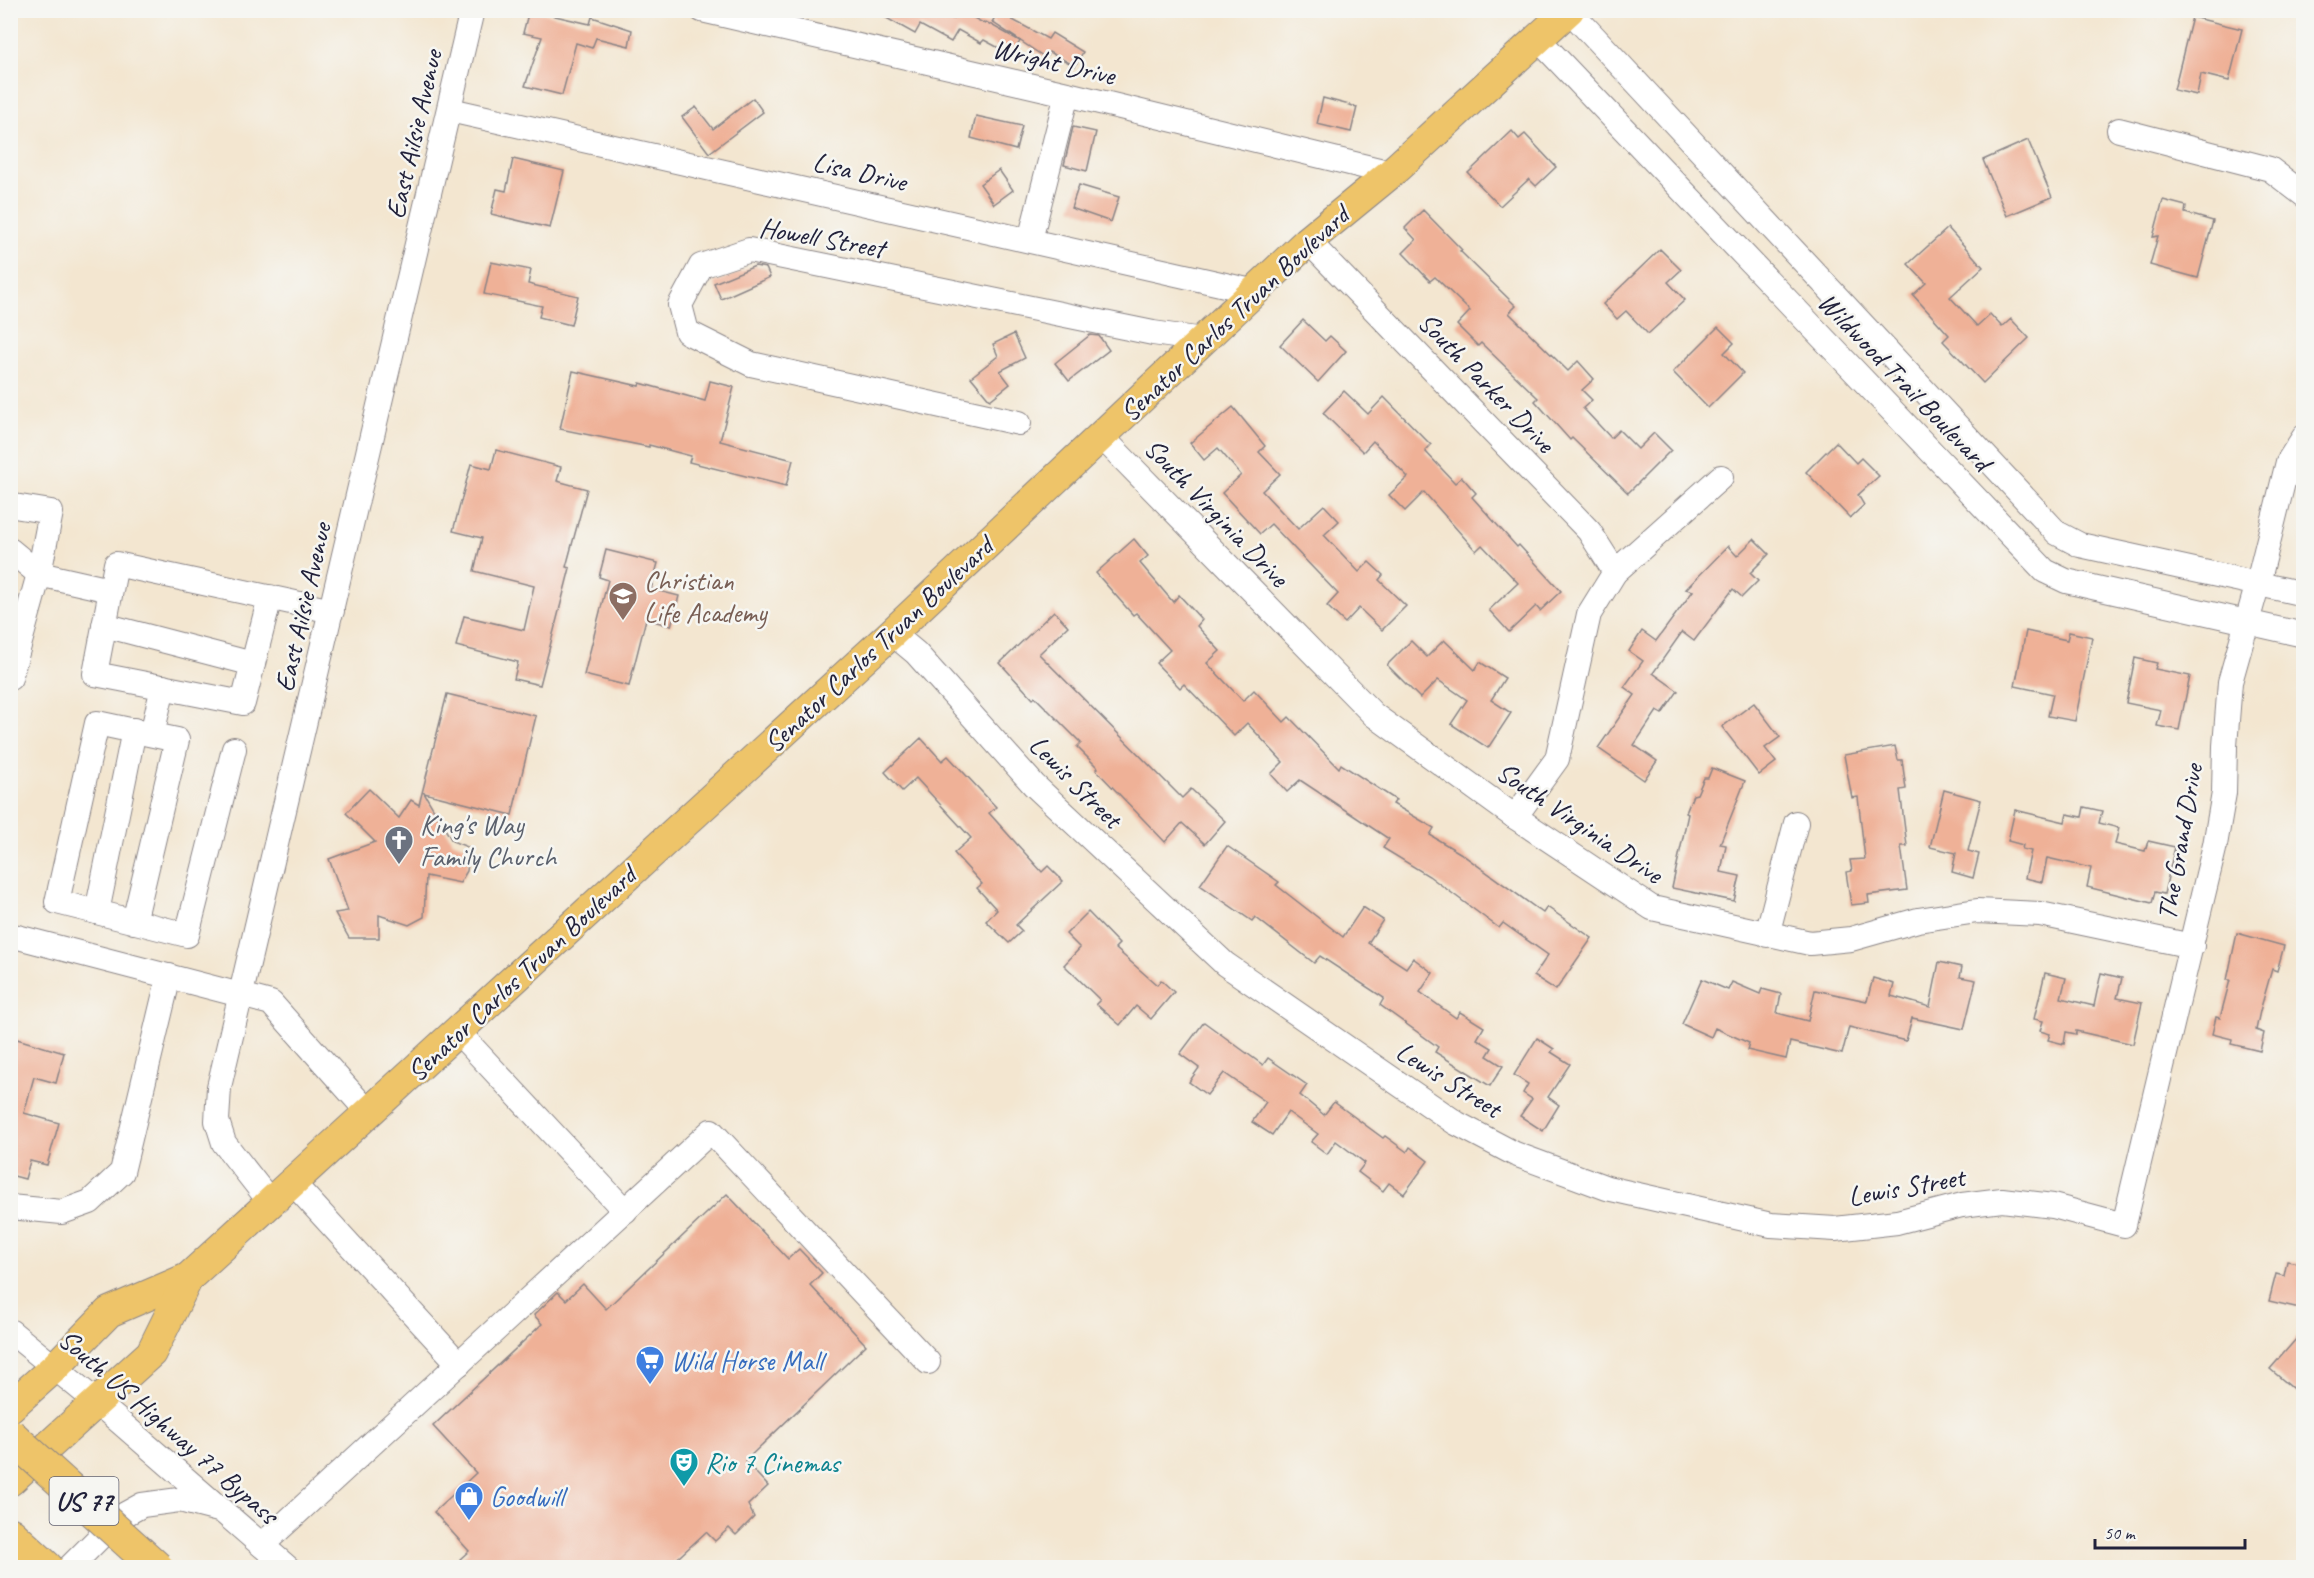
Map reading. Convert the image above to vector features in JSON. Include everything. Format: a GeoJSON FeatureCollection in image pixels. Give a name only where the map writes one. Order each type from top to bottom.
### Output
{"type":"FeatureCollection","features":[{"type":"Feature","properties":{"kind":"highway","name":"US 77"},"geometry":{"type":"LineString","coordinates":[[10,1435],[157,1568]]}},
{"type":"Feature","properties":{"kind":"highway","name":"US 77"},"geometry":{"type":"LineString","coordinates":[[10,1534],[47,1568]]}},
{"type":"Feature","properties":{"kind":"main road","name":"Senator Carlos Truan Boulevard"},"geometry":{"type":"LineString","coordinates":[[10,1407],[55,1367],[109,1312],[188,1278],[892,633],[1308,241],[1391,173],[1569,10]]}},
{"type":"Feature","properties":{"kind":"main road","name":"Senator Carlos Truan Boulevard"},"geometry":{"type":"LineString","coordinates":[[10,1481],[99,1403],[151,1353],[188,1278]]}},
{"type":"Feature","properties":{"kind":"street","name":"East Ailsie Avenue"},"geometry":{"type":"LineString","coordinates":[[271,1203],[224,1143],[217,1121],[219,1087],[472,10]]}},
{"type":"Feature","properties":{"kind":"street","name":"Wright Drive"},"geometry":{"type":"LineString","coordinates":[[702,10],[1067,94],[1391,173]]}},
{"type":"Feature","properties":{"kind":"street","name":"Wildwood Trail Boulevard"},"geometry":{"type":"LineString","coordinates":[[1569,10],[2057,533],[2080,544],[2304,594]]}},
{"type":"Feature","properties":{"kind":"street","name":"Wildwood Trail Boulevard"},"geometry":{"type":"LineString","coordinates":[[1538,39],[2045,571],[2066,581],[2304,635]]}},
{"type":"Feature","properties":{"kind":"street"},"geometry":{"type":"LineString","coordinates":[[1030,240],[1067,94]]}},
{"type":"Feature","properties":{"kind":"street","name":"Lisa Drive"},"geometry":{"type":"LineString","coordinates":[[450,110],[1256,292]]}},
{"type":"Feature","properties":{"kind":"street"},"geometry":{"type":"LineString","coordinates":[[2120,130],[2270,169],[2304,195]]}},
{"type":"Feature","properties":{"kind":"street"},"geometry":{"type":"LineString","coordinates":[[1753,264],[1782,238]]}},
{"type":"Feature","properties":{"kind":"street","name":"South Parker Drive"},"geometry":{"type":"LineString","coordinates":[[1308,241],[1589,531],[1615,572]]}},
{"type":"Feature","properties":{"kind":"street","name":"Howell Street"},"geometry":{"type":"LineString","coordinates":[[1019,423],[751,364],[687,332],[680,305],[701,266],[749,250],[1142,331],[1203,339]]}},
{"type":"Feature","properties":{"kind":"street","name":"South Virginia Drive"},"geometry":{"type":"LineString","coordinates":[[1101,436],[1374,715],[1515,817],[1652,908],[1810,943],[1851,939],[1918,920],[1977,911],[2040,914],[2192,946]]}},
{"type":"Feature","properties":{"kind":"street","name":"The Grand Drive"},"geometry":{"type":"LineString","coordinates":[[2124,1225],[2216,845],[2224,793],[2230,682],[2258,583],[2288,462],[2304,436]]}},
{"type":"Feature","properties":{"kind":"street"},"geometry":{"type":"LineString","coordinates":[[1957,479],[1984,454]]}},
{"type":"Feature","properties":{"kind":"street"},"geometry":{"type":"LineString","coordinates":[[1515,817],[1557,759],[1589,614],[1615,572],[1721,477]]}},
{"type":"Feature","properties":{"kind":"street"},"geometry":{"type":"LineString","coordinates":[[10,678],[39,574],[51,512],[14,506]]}},
{"type":"Feature","properties":{"kind":"street"},"geometry":{"type":"LineString","coordinates":[[10,550],[39,574],[110,590]]}},
{"type":"Feature","properties":{"kind":"street"},"geometry":{"type":"LineString","coordinates":[[270,597],[243,703],[95,674],[116,564],[270,597],[332,611]]}},
{"type":"Feature","properties":{"kind":"street"},"geometry":{"type":"LineString","coordinates":[[104,625],[253,664]]}},
{"type":"Feature","properties":{"kind":"street","name":"Lewis Street"},"geometry":{"type":"LineString","coordinates":[[892,633],[916,653],[1034,785],[1224,964],[1456,1124],[1515,1154],[1607,1188],[1771,1225],[1835,1229],[1897,1221],[1962,1205],[2002,1200],[2053,1206],[2124,1225]]}},
{"type":"Feature","properties":{"kind":"street"},"geometry":{"type":"LineString","coordinates":[[97,912],[143,732],[163,687]]}},
{"type":"Feature","properties":{"kind":"street"},"geometry":{"type":"LineString","coordinates":[[134,922],[177,740],[97,723],[57,902],[134,922],[187,935],[234,749]]}},
{"type":"Feature","properties":{"kind":"street"},"geometry":{"type":"LineString","coordinates":[[1767,935],[1796,823]]}},
{"type":"Feature","properties":{"kind":"street"},"geometry":{"type":"LineString","coordinates":[[10,935],[271,1003],[369,1113]]}},
{"type":"Feature","properties":{"kind":"street"},"geometry":{"type":"LineString","coordinates":[[10,1207],[62,1212],[90,1202],[122,1172],[169,976]]}},
{"type":"Feature","properties":{"kind":"street"},"geometry":{"type":"LineString","coordinates":[[458,1032],[625,1211]]}},
{"type":"Feature","properties":{"kind":"street"},"geometry":{"type":"LineString","coordinates":[[262,1545],[711,1131],[928,1362]]}},
{"type":"Feature","properties":{"kind":"street"},"geometry":{"type":"LineString","coordinates":[[293,1183],[459,1364]]}},
{"type":"Feature","properties":{"kind":"street","name":"South US Highway 77 Bypass"},"geometry":{"type":"LineString","coordinates":[[10,1331],[99,1403],[288,1568]]}},
{"type":"Feature","properties":{"kind":"street"},"geometry":{"type":"LineString","coordinates":[[69,1568],[120,1517],[142,1505],[179,1500],[223,1511]]}},
{"type":"Feature","properties":{"kind":"building"},"geometry":{"type":"Polygon","coordinates":[[[529,10],[590,24],[592,17],[632,30],[629,46],[596,38],[592,48],[576,43],[562,95],[525,86],[542,37],[523,33],[529,10]]]}},
{"type":"Feature","properties":{"kind":"building"},"geometry":{"type":"Polygon","coordinates":[[[872,10],[928,10],[927,12],[954,19],[959,10],[1020,41],[1012,55],[984,40],[981,43],[958,30],[951,42],[920,25],[915,34],[872,10]]]}},
{"type":"Feature","properties":{"kind":"building"},"geometry":{"type":"Polygon","coordinates":[[[998,12],[1048,39],[1052,33],[1083,52],[1075,66],[1049,52],[1046,58],[992,22],[998,12]]]}},
{"type":"Feature","properties":{"kind":"building"},"geometry":{"type":"Polygon","coordinates":[[[2192,17],[2242,29],[2229,81],[2201,74],[2197,95],[2174,90],[2192,17]]]}},
{"type":"Feature","properties":{"kind":"building"},"geometry":{"type":"Polygon","coordinates":[[[753,98],[763,112],[709,153],[682,117],[696,107],[713,129],[753,98]]]}},
{"type":"Feature","properties":{"kind":"building"},"geometry":{"type":"Polygon","coordinates":[[[1323,98],[1357,107],[1351,132],[1317,124],[1323,98]]]}},
{"type":"Feature","properties":{"kind":"building"},"geometry":{"type":"Polygon","coordinates":[[[976,116],[1022,126],[1016,150],[971,138],[976,116]]]}},
{"type":"Feature","properties":{"kind":"building"},"geometry":{"type":"Polygon","coordinates":[[[1073,127],[1096,132],[1087,171],[1064,165],[1073,127]]]}},
{"type":"Feature","properties":{"kind":"building"},"geometry":{"type":"Polygon","coordinates":[[[1512,131],[1519,139],[1525,134],[1556,167],[1536,186],[1529,179],[1500,206],[1468,173],[1512,131]]]}},
{"type":"Feature","properties":{"kind":"building"},"geometry":{"type":"Polygon","coordinates":[[[2028,140],[2052,197],[2007,216],[1983,160],[2028,140]]]}},
{"type":"Feature","properties":{"kind":"building"},"geometry":{"type":"Polygon","coordinates":[[[513,159],[564,171],[550,228],[491,214],[497,189],[506,191],[513,159]]]}},
{"type":"Feature","properties":{"kind":"building"},"geometry":{"type":"Polygon","coordinates":[[[999,170],[1013,190],[994,204],[980,184],[999,170]]]}},
{"type":"Feature","properties":{"kind":"building"},"geometry":{"type":"Polygon","coordinates":[[[1079,185],[1119,197],[1111,222],[1071,208],[1079,185]]]}},
{"type":"Feature","properties":{"kind":"building"},"geometry":{"type":"Polygon","coordinates":[[[2163,200],[2186,206],[2185,213],[2213,221],[2198,278],[2150,265],[2158,236],[2153,237],[2163,200]]]}},
{"type":"Feature","properties":{"kind":"building"},"geometry":{"type":"Polygon","coordinates":[[[1423,210],[1462,250],[1460,251],[1516,306],[1509,313],[1568,371],[1578,361],[1594,379],[1582,390],[1592,400],[1583,408],[1611,438],[1619,430],[1638,449],[1654,433],[1671,450],[1628,493],[1572,438],[1570,440],[1535,401],[1538,398],[1481,343],[1478,346],[1457,325],[1470,311],[1435,277],[1430,281],[1403,253],[1416,240],[1405,228],[1423,210]]]}},
{"type":"Feature","properties":{"kind":"building"},"geometry":{"type":"Polygon","coordinates":[[[1948,228],[1983,267],[1950,297],[1977,326],[1990,314],[2002,327],[2011,319],[2029,338],[1983,383],[1943,341],[1949,335],[1913,295],[1926,283],[1908,264],[1948,228]]]}},
{"type":"Feature","properties":{"kind":"building"},"geometry":{"type":"Polygon","coordinates":[[[1660,249],[1681,270],[1668,282],[1685,300],[1648,334],[1626,311],[1617,319],[1603,304],[1660,249]]]}},
{"type":"Feature","properties":{"kind":"building"},"geometry":{"type":"Polygon","coordinates":[[[491,262],[531,270],[528,284],[578,296],[571,325],[539,317],[542,306],[484,294],[491,262]]]}},
{"type":"Feature","properties":{"kind":"building"},"geometry":{"type":"Polygon","coordinates":[[[755,266],[766,268],[770,277],[721,299],[714,283],[755,266]]]}},
{"type":"Feature","properties":{"kind":"building"},"geometry":{"type":"Polygon","coordinates":[[[1303,320],[1325,341],[1330,336],[1346,351],[1318,382],[1280,345],[1303,320]]]}},
{"type":"Feature","properties":{"kind":"building"},"geometry":{"type":"Polygon","coordinates":[[[1718,327],[1734,343],[1724,353],[1743,373],[1708,408],[1673,372],[1718,327]]]}},
{"type":"Feature","properties":{"kind":"building"},"geometry":{"type":"Polygon","coordinates":[[[1014,334],[1025,358],[1000,371],[1010,384],[990,400],[971,377],[998,356],[993,344],[1014,334]]]}},
{"type":"Feature","properties":{"kind":"building"},"geometry":{"type":"Polygon","coordinates":[[[1090,335],[1099,336],[1109,350],[1069,381],[1055,363],[1090,335]]]}},
{"type":"Feature","properties":{"kind":"building"},"geometry":{"type":"Polygon","coordinates":[[[573,371],[639,386],[640,383],[705,401],[710,381],[734,387],[720,441],[793,460],[786,486],[689,462],[691,456],[649,445],[649,447],[560,429],[573,371]]]}},
{"type":"Feature","properties":{"kind":"building"},"geometry":{"type":"Polygon","coordinates":[[[1344,391],[1368,414],[1384,397],[1431,445],[1425,451],[1455,483],[1462,477],[1476,493],[1472,497],[1561,591],[1540,611],[1536,606],[1509,632],[1489,610],[1518,583],[1482,545],[1476,551],[1424,492],[1405,511],[1389,495],[1408,477],[1373,441],[1363,452],[1323,413],[1344,391]]]}},
{"type":"Feature","properties":{"kind":"building"},"geometry":{"type":"Polygon","coordinates":[[[1233,407],[1265,446],[1259,452],[1280,474],[1262,491],[1298,529],[1324,505],[1339,521],[1324,535],[1359,572],[1369,562],[1383,575],[1379,580],[1406,606],[1382,630],[1359,608],[1345,623],[1327,606],[1338,594],[1271,524],[1260,534],[1222,493],[1241,475],[1218,448],[1204,460],[1190,443],[1233,407]]]}},
{"type":"Feature","properties":{"kind":"building"},"geometry":{"type":"Polygon","coordinates":[[[1836,442],[1856,463],[1861,458],[1879,476],[1858,495],[1864,505],[1850,518],[1806,472],[1836,442]]]}},
{"type":"Feature","properties":{"kind":"building"},"geometry":{"type":"Polygon","coordinates":[[[496,450],[561,467],[557,481],[587,489],[566,567],[570,568],[540,685],[514,679],[518,662],[456,646],[464,616],[524,630],[534,586],[474,571],[482,538],[453,531],[471,464],[491,469],[496,450]]]}},
{"type":"Feature","properties":{"kind":"building"},"geometry":{"type":"Polygon","coordinates":[[[1134,539],[1148,556],[1140,563],[1173,602],[1179,595],[1202,620],[1197,626],[1220,651],[1207,663],[1243,701],[1254,690],[1284,722],[1289,717],[1339,768],[1341,764],[1396,800],[1393,804],[1434,828],[1430,835],[1460,853],[1543,913],[1547,907],[1592,938],[1556,990],[1534,976],[1548,955],[1503,923],[1499,928],[1429,876],[1383,848],[1389,839],[1300,780],[1287,792],[1271,774],[1283,762],[1247,723],[1234,736],[1184,684],[1180,688],[1156,663],[1170,650],[1136,613],[1133,615],[1096,573],[1134,539]]]}},
{"type":"Feature","properties":{"kind":"building"},"geometry":{"type":"Polygon","coordinates":[[[1754,539],[1769,554],[1750,573],[1758,581],[1742,597],[1733,589],[1694,641],[1682,632],[1653,673],[1678,691],[1662,714],[1657,711],[1634,745],[1657,761],[1644,780],[1598,748],[1635,695],[1624,687],[1643,661],[1629,651],[1642,631],[1656,641],[1693,591],[1686,589],[1728,546],[1737,556],[1754,539]]]}},
{"type":"Feature","properties":{"kind":"building"},"geometry":{"type":"Polygon","coordinates":[[[606,550],[658,563],[651,589],[679,596],[671,626],[646,619],[629,686],[584,675],[608,580],[599,577],[606,550]]]}},
{"type":"Feature","properties":{"kind":"building"},"geometry":{"type":"Polygon","coordinates":[[[1054,611],[1068,626],[1039,654],[1182,798],[1191,789],[1225,821],[1205,844],[1182,823],[1165,842],[1096,770],[1098,768],[1077,747],[1081,743],[1035,697],[1033,699],[1000,663],[1054,611]]]}},
{"type":"Feature","properties":{"kind":"building"},"geometry":{"type":"Polygon","coordinates":[[[2026,631],[2067,640],[2069,632],[2092,637],[2075,721],[2048,716],[2053,694],[2015,686],[2026,631]]]}},
{"type":"Feature","properties":{"kind":"building"},"geometry":{"type":"Polygon","coordinates":[[[1444,640],[1475,670],[1480,662],[1505,678],[1491,700],[1511,713],[1488,748],[1451,724],[1467,700],[1438,680],[1420,698],[1387,665],[1411,641],[1427,657],[1444,640]]]}},
{"type":"Feature","properties":{"kind":"building"},"geometry":{"type":"Polygon","coordinates":[[[2135,658],[2157,663],[2155,669],[2190,676],[2179,730],[2157,726],[2161,710],[2126,703],[2135,658]]]}},
{"type":"Feature","properties":{"kind":"building"},"geometry":{"type":"Polygon","coordinates":[[[447,694],[536,716],[512,815],[424,793],[452,841],[470,848],[467,871],[460,883],[426,876],[424,917],[409,925],[379,915],[379,938],[349,938],[335,913],[348,911],[329,859],[375,842],[346,813],[369,789],[399,818],[411,800],[419,805],[447,694]]]}},
{"type":"Feature","properties":{"kind":"building"},"geometry":{"type":"Polygon","coordinates":[[[1754,703],[1780,737],[1765,748],[1776,762],[1759,775],[1722,727],[1754,703]]]}},
{"type":"Feature","properties":{"kind":"building"},"geometry":{"type":"Polygon","coordinates":[[[921,738],[942,761],[948,756],[996,807],[989,813],[1042,872],[1048,866],[1063,881],[1016,925],[1022,931],[1009,943],[986,921],[997,910],[977,888],[982,884],[954,853],[971,838],[916,778],[902,791],[885,772],[921,738]]]}},
{"type":"Feature","properties":{"kind":"building"},"geometry":{"type":"Polygon","coordinates":[[[1895,746],[1898,760],[1902,760],[1906,789],[1900,790],[1907,846],[1901,846],[1907,890],[1868,895],[1869,903],[1851,905],[1846,872],[1852,871],[1850,860],[1865,859],[1858,797],[1852,798],[1844,755],[1895,746]]]}},
{"type":"Feature","properties":{"kind":"building"},"geometry":{"type":"Polygon","coordinates":[[[1712,768],[1745,781],[1720,844],[1726,845],[1721,872],[1740,876],[1734,901],[1672,888],[1688,814],[1686,813],[1693,795],[1697,794],[1704,778],[1708,778],[1712,768]]]}},
{"type":"Feature","properties":{"kind":"building"},"geometry":{"type":"Polygon","coordinates":[[[1944,790],[1981,800],[1968,851],[1979,854],[1973,878],[1952,872],[1956,853],[1930,847],[1944,790]]]}},
{"type":"Feature","properties":{"kind":"building"},"geometry":{"type":"Polygon","coordinates":[[[2084,807],[2102,811],[2099,823],[2119,828],[2115,844],[2145,851],[2148,841],[2175,847],[2164,894],[2155,892],[2152,903],[2087,887],[2091,868],[2047,858],[2042,882],[2025,878],[2031,851],[2022,849],[2023,845],[2008,841],[2015,810],[2065,822],[2067,814],[2082,817],[2084,807]]]}},
{"type":"Feature","properties":{"kind":"building"},"geometry":{"type":"Polygon","coordinates":[[[1227,846],[1279,882],[1276,885],[1343,937],[1363,907],[1383,920],[1368,943],[1406,968],[1413,958],[1433,973],[1420,992],[1456,1018],[1460,1012],[1484,1027],[1477,1039],[1492,1048],[1487,1056],[1503,1066],[1490,1086],[1435,1052],[1438,1047],[1380,1005],[1384,998],[1320,956],[1314,963],[1255,917],[1252,921],[1200,885],[1227,846]]]}},
{"type":"Feature","properties":{"kind":"building"},"geometry":{"type":"Polygon","coordinates":[[[1088,912],[1119,944],[1115,948],[1157,985],[1161,980],[1174,992],[1151,1019],[1136,1006],[1120,1025],[1096,1004],[1100,1000],[1064,965],[1080,948],[1066,934],[1088,912]]]}},
{"type":"Feature","properties":{"kind":"building"},"geometry":{"type":"Polygon","coordinates":[[[2237,933],[2284,946],[2277,971],[2272,969],[2260,1011],[2256,1030],[2264,1033],[2260,1051],[2231,1044],[2232,1039],[2212,1034],[2216,1017],[2220,1018],[2230,980],[2227,980],[2237,933]]]}},
{"type":"Feature","properties":{"kind":"building"},"geometry":{"type":"Polygon","coordinates":[[[1939,962],[1962,967],[1960,977],[1976,980],[1964,1029],[1912,1018],[1906,1041],[1849,1027],[1842,1054],[1790,1042],[1786,1059],[1747,1050],[1749,1043],[1715,1028],[1711,1037],[1682,1024],[1702,979],[1728,990],[1732,982],[1760,994],[1762,989],[1781,994],[1777,1013],[1808,1021],[1815,990],[1867,1001],[1873,978],[1894,984],[1891,996],[1930,1007],[1939,962]]]}},
{"type":"Feature","properties":{"kind":"building"},"geometry":{"type":"Polygon","coordinates":[[[2045,973],[2066,978],[2061,998],[2094,1006],[2101,973],[2122,978],[2117,998],[2142,1003],[2133,1044],[2076,1031],[2076,1034],[2066,1032],[2064,1044],[2048,1040],[2050,1034],[2040,1031],[2043,1021],[2034,1019],[2045,973]]]}},
{"type":"Feature","properties":{"kind":"building"},"geometry":{"type":"Polygon","coordinates":[[[1204,1022],[1263,1065],[1268,1058],[1307,1085],[1300,1095],[1324,1115],[1334,1102],[1383,1138],[1385,1136],[1407,1152],[1410,1147],[1428,1161],[1404,1194],[1389,1183],[1383,1191],[1358,1172],[1365,1163],[1336,1141],[1327,1154],[1311,1142],[1318,1134],[1288,1112],[1272,1135],[1252,1122],[1266,1102],[1224,1073],[1207,1095],[1189,1082],[1199,1068],[1180,1054],[1204,1022]]]}},
{"type":"Feature","properties":{"kind":"building"},"geometry":{"type":"Polygon","coordinates":[[[1537,1038],[1554,1049],[1551,1052],[1570,1064],[1548,1097],[1559,1105],[1543,1131],[1520,1116],[1532,1099],[1523,1093],[1528,1084],[1514,1075],[1537,1038]]]}},
{"type":"Feature","properties":{"kind":"building"},"geometry":{"type":"Polygon","coordinates":[[[17,1039],[64,1053],[56,1083],[34,1077],[24,1113],[59,1123],[47,1165],[30,1161],[25,1179],[10,1175],[10,1088],[15,1073],[10,1072],[10,1062],[17,1039]]]}},
{"type":"Feature","properties":{"kind":"building","name":"Wild Horse Mall"},"geometry":{"type":"Polygon","coordinates":[[[727,1194],[788,1259],[799,1249],[822,1273],[810,1285],[866,1345],[745,1461],[768,1486],[748,1505],[754,1517],[736,1535],[729,1528],[715,1541],[706,1532],[667,1568],[467,1568],[460,1559],[469,1551],[434,1512],[476,1473],[433,1426],[542,1324],[534,1315],[558,1292],[566,1300],[583,1284],[606,1309],[727,1194]]]}},
{"type":"Feature","properties":{"kind":"building"},"geometry":{"type":"Polygon","coordinates":[[[2287,1261],[2304,1264],[2304,1309],[2269,1301],[2276,1274],[2284,1276],[2287,1261]]]}},
{"type":"Feature","properties":{"kind":"building"},"geometry":{"type":"Polygon","coordinates":[[[2304,1330],[2304,1398],[2270,1369],[2304,1330]]]}},
{"type":"Feature","properties":{"kind":"place","name":"Christian Life Academy"},"geometry":{"type":"Point","coordinates":[623,622]}},
{"type":"Feature","properties":{"kind":"place","name":"King's Way Family Church"},"geometry":{"type":"Point","coordinates":[399,866]}},
{"type":"Feature","properties":{"kind":"place","name":"Wild Horse Mall"},"geometry":{"type":"Point","coordinates":[650,1386]}},
{"type":"Feature","properties":{"kind":"place","name":"Rio 7 Cinemas"},"geometry":{"type":"Point","coordinates":[684,1488]}},
{"type":"Feature","properties":{"kind":"place","name":"Goodwill"},"geometry":{"type":"Point","coordinates":[469,1522]}}]}
